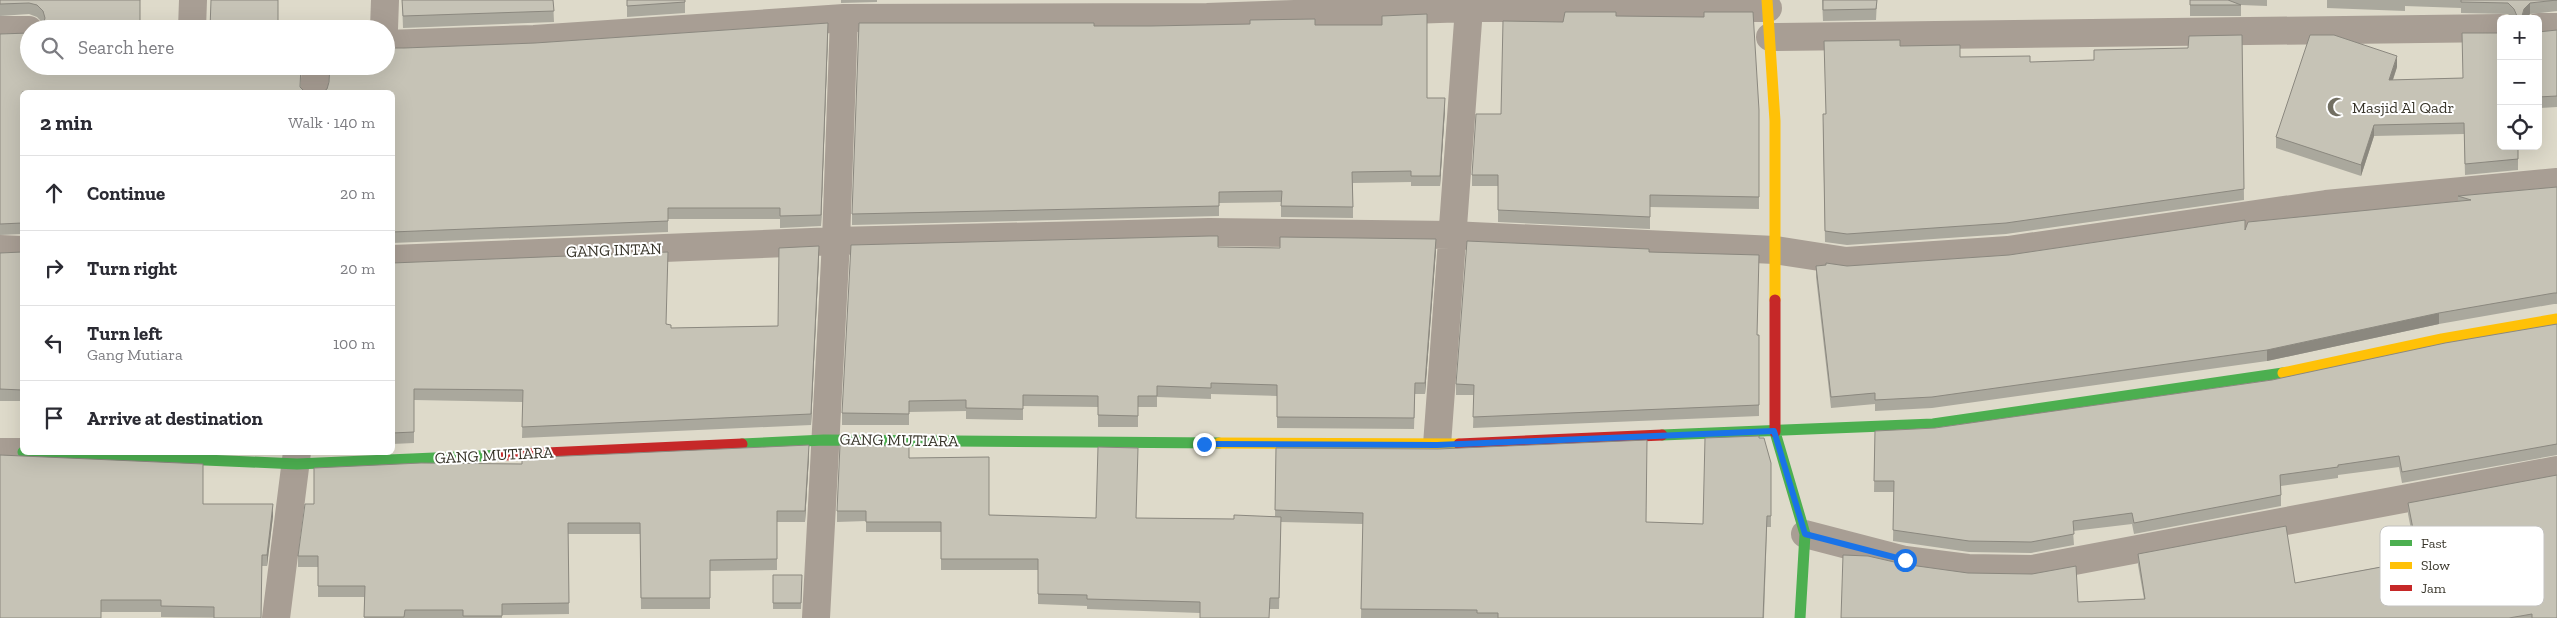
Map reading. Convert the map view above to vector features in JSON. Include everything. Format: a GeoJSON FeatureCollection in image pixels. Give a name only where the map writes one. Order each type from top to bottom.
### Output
{"type":"FeatureCollection","features":[{"type":"Feature","properties":{"kind":"street"},"geometry":{"type":"LineString","coordinates":[[192,20],[193,0]]}},
{"type":"Feature","properties":{"kind":"street"},"geometry":{"type":"LineString","coordinates":[[384,20],[385,0]]}},
{"type":"Feature","properties":{"kind":"street"},"geometry":{"type":"LineString","coordinates":[[395,44],[534,39],[812,10],[844,18],[1011,9],[1469,8],[1767,4],[1775,120],[1774,431],[1805,534],[1800,618]]}},
{"type":"Feature","properties":{"kind":"street"},"geometry":{"type":"LineString","coordinates":[[1437,445],[1469,8]]}},
{"type":"Feature","properties":{"kind":"street"},"geometry":{"type":"LineString","coordinates":[[816,618],[836,241],[844,18]]}},
{"type":"Feature","properties":{"kind":"street"},"geometry":{"type":"LineString","coordinates":[[2542,27],[2557,27]]}},
{"type":"Feature","properties":{"kind":"street"},"geometry":{"type":"LineString","coordinates":[[1770,37],[2497,28]]}},
{"type":"Feature","properties":{"kind":"street"},"geometry":{"type":"LineString","coordinates":[[0,30],[20,30]]}},
{"type":"Feature","properties":{"kind":"street"},"geometry":{"type":"LineString","coordinates":[[314,90],[315,75]]}},
{"type":"Feature","properties":{"kind":"street","name":"GANG INTAN"},"geometry":{"type":"LineString","coordinates":[[395,259],[836,241],[1210,232],[1451,235],[1774,250],[1846,261],[2008,250],[2326,204],[2557,182]]}},
{"type":"Feature","properties":{"kind":"street"},"geometry":{"type":"LineString","coordinates":[[0,249],[20,250]]}},
{"type":"Feature","properties":{"kind":"street","name":"GANG MUTIARA"},"geometry":{"type":"LineString","coordinates":[[395,455],[824,440],[1437,445],[1933,424],[2270,376],[2442,339],[2557,319]]}},
{"type":"Feature","properties":{"kind":"street","name":"GANG MUTIARA"},"geometry":{"type":"LineString","coordinates":[[0,452],[20,452]]}},
{"type":"Feature","properties":{"kind":"street","name":"GANG MUTIARA"},"geometry":{"type":"LineString","coordinates":[[160,455],[297,458],[385,455]]}},
{"type":"Feature","properties":{"kind":"street"},"geometry":{"type":"LineString","coordinates":[[276,618],[297,458]]}},
{"type":"Feature","properties":{"kind":"street"},"geometry":{"type":"LineString","coordinates":[[1805,534],[1905,560],[1968,568],[2032,569],[2557,470]]}},
{"type":"Feature","properties":{"kind":"building"},"geometry":{"type":"Polygon","coordinates":[[[0,0],[140,0],[140,20],[44,20],[43,11],[37,5],[29,3],[0,4],[0,0]]]}},
{"type":"Feature","properties":{"kind":"building"},"geometry":{"type":"Polygon","coordinates":[[[211,0],[278,0],[278,20],[210,20],[211,0]]]}},
{"type":"Feature","properties":{"kind":"building"},"geometry":{"type":"Polygon","coordinates":[[[402,0],[553,0],[554,11],[403,16],[402,0]]]}},
{"type":"Feature","properties":{"kind":"building"},"geometry":{"type":"Polygon","coordinates":[[[627,0],[685,0],[685,2],[627,6],[627,0]]]}},
{"type":"Feature","properties":{"kind":"building"},"geometry":{"type":"Polygon","coordinates":[[[1823,0],[1877,0],[1876,9],[1823,10],[1823,0]]]}},
{"type":"Feature","properties":{"kind":"building"},"geometry":{"type":"Polygon","coordinates":[[[2190,0],[2228,0],[2241,5],[2190,5],[2190,0]]]}},
{"type":"Feature","properties":{"kind":"building"},"geometry":{"type":"Polygon","coordinates":[[[2461,0],[2557,0],[2530,3],[2524,9],[2522,15],[2517,15],[2508,3],[2461,2],[2461,0]]]}},
{"type":"Feature","properties":{"kind":"building"},"geometry":{"type":"Polygon","coordinates":[[[1565,12],[1616,12],[1616,16],[1704,17],[1704,12],[1753,12],[1759,110],[1759,197],[1650,195],[1650,217],[1498,210],[1498,175],[1472,175],[1476,114],[1501,114],[1503,21],[1563,22],[1565,12]]]}},
{"type":"Feature","properties":{"kind":"building"},"geometry":{"type":"Polygon","coordinates":[[[1427,14],[1427,98],[1445,98],[1440,176],[1411,176],[1411,171],[1352,172],[1353,207],[1281,206],[1282,191],[1219,192],[1219,206],[852,214],[859,23],[1094,23],[1094,26],[1151,26],[1250,24],[1250,20],[1315,19],[1315,25],[1382,25],[1382,16],[1427,14]]]}},
{"type":"Feature","properties":{"kind":"building"},"geometry":{"type":"Polygon","coordinates":[[[828,23],[821,215],[780,216],[780,208],[668,208],[668,221],[395,232],[395,90],[326,90],[329,75],[395,75],[395,48],[535,43],[828,23]]]}},
{"type":"Feature","properties":{"kind":"building"},"geometry":{"type":"Polygon","coordinates":[[[2557,30],[2557,96],[2542,97],[2542,32],[2557,30]]]}},
{"type":"Feature","properties":{"kind":"building"},"geometry":{"type":"Polygon","coordinates":[[[20,33],[20,75],[301,75],[300,87],[303,90],[20,90],[20,223],[0,224],[0,34],[20,33]]]}},
{"type":"Feature","properties":{"kind":"building"},"geometry":{"type":"Polygon","coordinates":[[[2462,33],[2497,33],[2497,150],[2518,150],[2518,159],[2465,164],[2464,123],[2374,125],[2361,165],[2276,137],[2310,35],[2334,35],[2397,56],[2389,80],[2463,78],[2462,33]]]}},
{"type":"Feature","properties":{"kind":"building"},"geometry":{"type":"Polygon","coordinates":[[[2242,35],[2244,189],[2006,223],[1847,234],[1825,231],[1823,114],[1826,114],[1824,41],[1900,40],[1900,46],[1960,45],[1960,57],[2030,56],[2030,62],[2094,60],[2094,50],[2188,48],[2189,36],[2242,35]]]}},
{"type":"Feature","properties":{"kind":"building"},"geometry":{"type":"Polygon","coordinates":[[[2557,187],[2557,293],[2439,313],[2267,350],[1932,397],[1875,400],[1875,393],[1831,397],[1816,266],[1826,265],[1826,263],[1847,266],[2009,255],[2245,220],[2245,230],[2248,222],[2471,200],[2458,196],[2557,187]]]}},
{"type":"Feature","properties":{"kind":"building"},"geometry":{"type":"Polygon","coordinates":[[[1218,236],[1218,247],[1280,248],[1280,237],[1436,239],[1425,383],[1415,383],[1414,418],[1277,417],[1277,385],[1211,383],[1211,388],[1157,386],[1157,396],[1138,396],[1138,416],[1098,415],[1098,396],[1023,395],[1023,409],[966,408],[966,400],[909,401],[909,414],[842,413],[851,245],[1218,236]]]}},
{"type":"Feature","properties":{"kind":"building"},"geometry":{"type":"Polygon","coordinates":[[[1467,241],[1649,249],[1649,252],[1759,255],[1757,335],[1759,335],[1759,405],[1473,417],[1474,385],[1456,384],[1467,241]]]}},
{"type":"Feature","properties":{"kind":"building"},"geometry":{"type":"Polygon","coordinates":[[[819,246],[811,414],[522,427],[523,390],[414,389],[414,432],[395,433],[395,263],[668,252],[666,324],[671,325],[671,328],[778,326],[779,248],[819,246]]]}},
{"type":"Feature","properties":{"kind":"building"},"geometry":{"type":"Polygon","coordinates":[[[20,252],[20,390],[0,389],[0,253],[20,252]]]}},
{"type":"Feature","properties":{"kind":"building"},"geometry":{"type":"Polygon","coordinates":[[[2557,324],[2557,444],[2402,472],[2399,456],[2280,475],[2281,495],[2134,523],[2132,513],[2073,521],[2074,534],[2031,542],[1969,541],[1893,530],[1894,481],[1874,481],[1875,431],[1935,428],[2272,380],[2445,343],[2557,324]]]}},
{"type":"Feature","properties":{"kind":"building"},"geometry":{"type":"Polygon","coordinates":[[[1759,436],[1759,438],[1764,438],[1771,463],[1771,516],[1767,516],[1763,618],[1498,618],[1498,613],[1477,613],[1477,610],[1361,609],[1363,513],[1275,510],[1276,448],[1438,449],[1647,440],[1646,522],[1703,524],[1705,438],[1759,436]]]}},
{"type":"Feature","properties":{"kind":"building"},"geometry":{"type":"Polygon","coordinates":[[[809,445],[805,511],[777,511],[777,559],[710,560],[710,598],[641,598],[640,523],[568,523],[569,603],[502,604],[502,616],[463,616],[463,610],[405,610],[404,617],[364,617],[365,586],[318,586],[318,556],[298,556],[305,504],[314,504],[314,468],[421,463],[522,464],[522,458],[809,445]]]}},
{"type":"Feature","properties":{"kind":"building"},"geometry":{"type":"Polygon","coordinates":[[[840,445],[909,446],[909,458],[989,457],[989,515],[1096,518],[1098,447],[1138,448],[1136,518],[1234,519],[1234,515],[1281,517],[1279,598],[1270,598],[1269,618],[1200,618],[1200,602],[1087,599],[1087,595],[1038,594],[1038,559],[941,559],[941,522],[866,522],[866,511],[837,511],[840,445]]]}},
{"type":"Feature","properties":{"kind":"building"},"geometry":{"type":"Polygon","coordinates":[[[0,455],[203,464],[203,504],[273,504],[267,555],[262,555],[261,618],[214,618],[214,607],[161,606],[161,600],[101,600],[101,618],[0,618],[0,455]]]}},
{"type":"Feature","properties":{"kind":"building"},"geometry":{"type":"Polygon","coordinates":[[[2557,475],[2557,618],[2532,618],[2532,614],[2509,618],[1841,618],[1843,555],[1868,556],[1903,564],[1968,573],[2032,574],[2076,566],[2078,602],[2145,599],[2138,554],[2286,526],[2295,583],[2380,567],[2380,606],[2544,606],[2544,526],[2412,526],[2408,503],[2557,475]]]}},
{"type":"Feature","properties":{"kind":"building"},"geometry":{"type":"Polygon","coordinates":[[[773,575],[802,575],[801,603],[773,603],[773,575]]]}},
{"type":"Feature","properties":{"kind":"traffic: fast"},"geometry":{"type":"LineString","coordinates":[[1662,435],[1933,424],[2283,373]]}},
{"type":"Feature","properties":{"kind":"traffic: fast"},"geometry":{"type":"LineString","coordinates":[[1775,432],[1805,534],[1800,618]]}},
{"type":"Feature","properties":{"kind":"traffic: fast"},"geometry":{"type":"LineString","coordinates":[[742,444],[824,440],[1219,443]]}},
{"type":"Feature","properties":{"kind":"traffic: fast"},"geometry":{"type":"LineString","coordinates":[[92,455],[297,464],[503,455]]}},
{"type":"Feature","properties":{"kind":"traffic: slow"},"geometry":{"type":"LineString","coordinates":[[1767,0],[1775,121],[1775,300]]}},
{"type":"Feature","properties":{"kind":"traffic: slow"},"geometry":{"type":"LineString","coordinates":[[2283,373],[2442,339],[2557,319]]}},
{"type":"Feature","properties":{"kind":"traffic: slow"},"geometry":{"type":"LineString","coordinates":[[1219,443],[1459,444]]}},
{"type":"Feature","properties":{"kind":"traffic: jam"},"geometry":{"type":"LineString","coordinates":[[1775,300],[1775,432]]}},
{"type":"Feature","properties":{"kind":"traffic: jam"},"geometry":{"type":"LineString","coordinates":[[1459,444],[1662,435]]}},
{"type":"Feature","properties":{"kind":"traffic: jam"},"geometry":{"type":"LineString","coordinates":[[503,455],[742,444]]}},
{"type":"Feature","properties":{"kind":"place","name":"Masjid Al Qadr"},"geometry":{"type":"Point","coordinates":[2337,107]}},
{"type":"Feature","properties":{"kind":"route"},"geometry":{"type":"LineString","coordinates":[[1204,444],[1437,445],[1774,431],[1805,534],[1905,560]]}}]}
